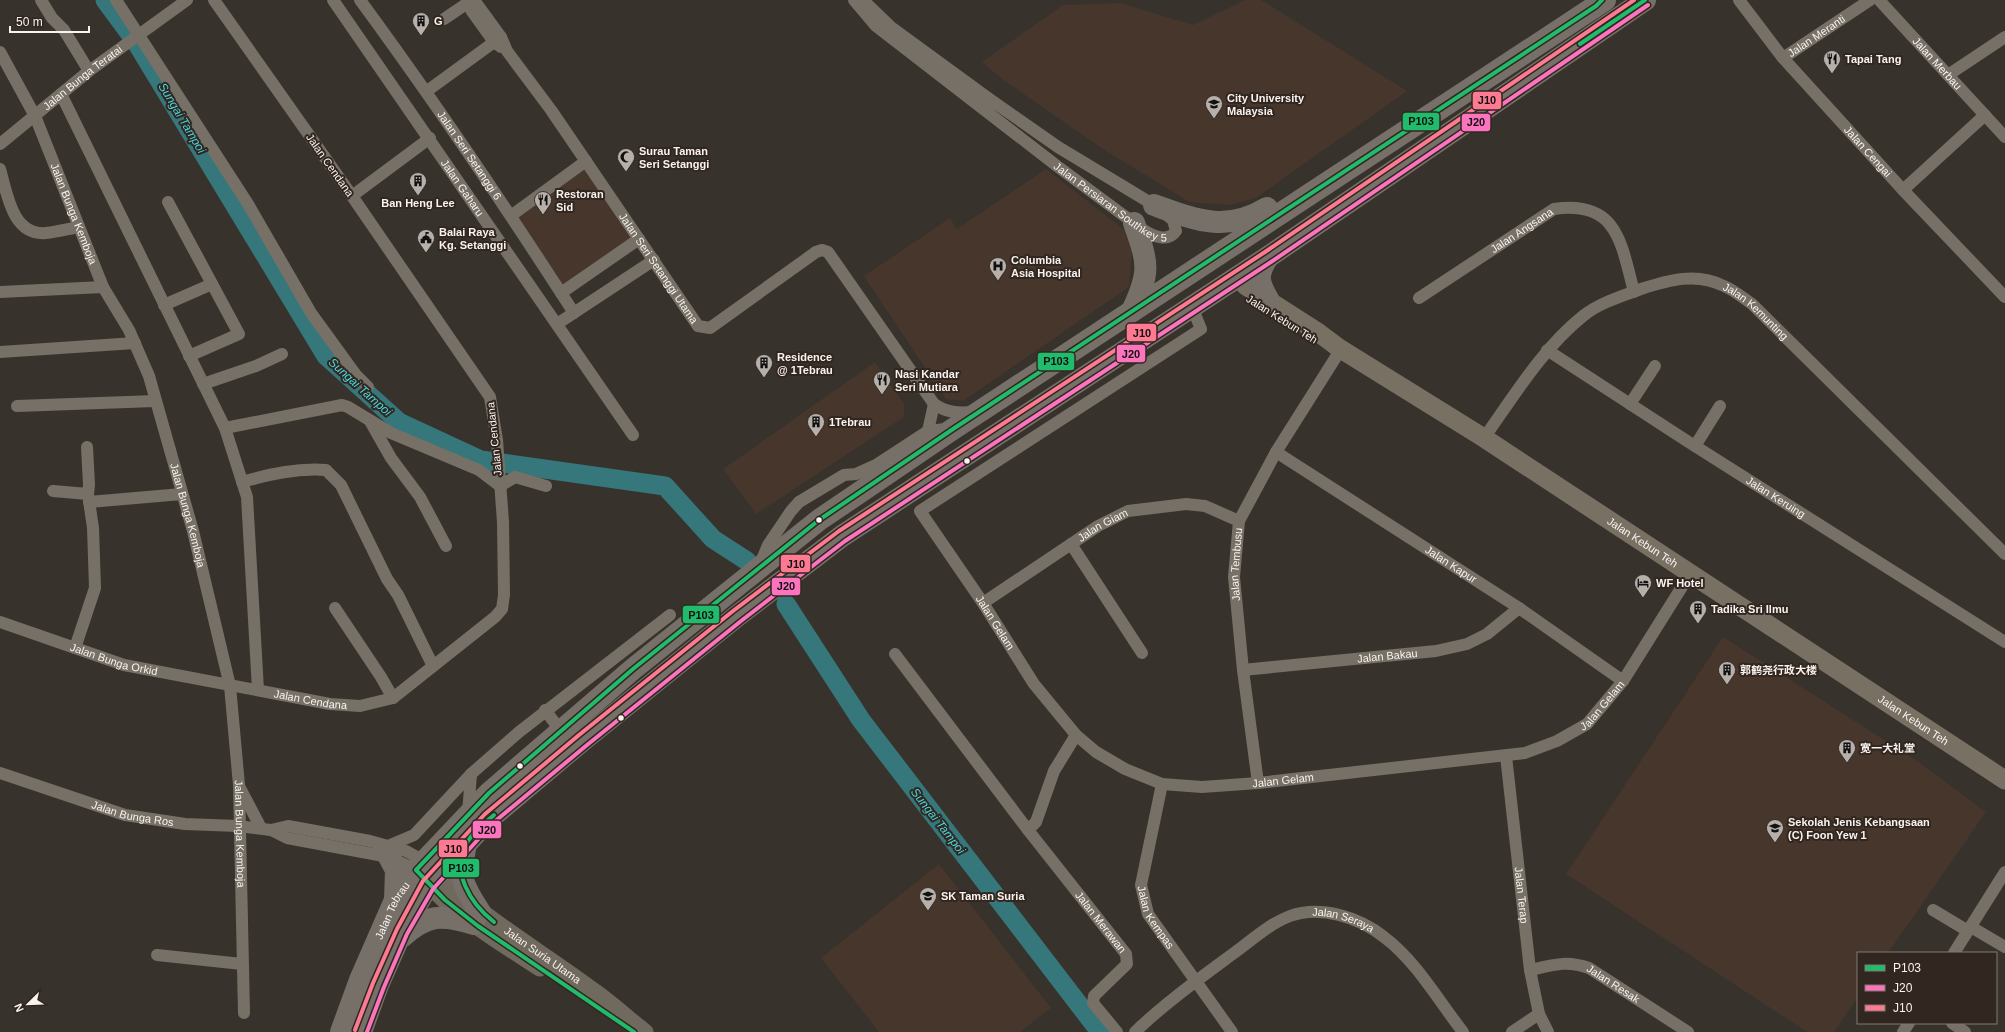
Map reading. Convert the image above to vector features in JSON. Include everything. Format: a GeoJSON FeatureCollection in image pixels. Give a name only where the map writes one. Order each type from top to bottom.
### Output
{"type":"FeatureCollection","features":[{"type":"Feature","properties":{"kind":"highway","name":"Jalan Tebrau"},"geometry":{"type":"LineString","coordinates":[[341,1032],[360,980],[395,900],[427,872],[466,844],[489,819],[583,740],[737,616],[842,536],[1234,280],[1645,0]]}},
{"type":"Feature","properties":{"kind":"highway","name":"Jalan Tebrau"},"geometry":{"type":"LineString","coordinates":[[362,1032],[378,985],[427,872],[468,814],[489,793],[561,731],[626,661],[758,568],[819,520],[953,429],[983,411],[1245,236],[1601,2]]}},
{"type":"Feature","properties":{"kind":"highway"},"geometry":{"type":"LineString","coordinates":[[1154,205],[1198,221],[1220,222],[1242,220],[1258,214],[1364,151],[1411,128]]}},
{"type":"Feature","properties":{"kind":"highway"},"geometry":{"type":"LineString","coordinates":[[1132,311],[1144,287],[1146,262],[1134,223]]}},
{"type":"Feature","properties":{"kind":"highway"},"geometry":{"type":"LineString","coordinates":[[1066,355],[1097,346],[1205,275],[1217,272],[1234,280],[1237,248],[1245,236]]}},
{"type":"Feature","properties":{"kind":"highway"},"geometry":{"type":"LineString","coordinates":[[1268,257],[1262,267],[1259,283],[1269,301]]}},
{"type":"Feature","properties":{"kind":"highway"},"geometry":{"type":"LineString","coordinates":[[397,942],[410,930],[431,918],[444,916],[477,918],[461,873],[466,844]]}},
{"type":"Feature","properties":{"kind":"highway"},"geometry":{"type":"LineString","coordinates":[[389,851],[396,870],[395,900]]}},
{"type":"Feature","properties":{"kind":"main road","name":"Jalan Kebun Teh"},"geometry":{"type":"LineString","coordinates":[[1234,280],[1246,286],[1340,348],[1484,438],[2005,780]]}},
{"type":"Feature","properties":{"kind":"main road","name":"Jalan Kebun Teh"},"geometry":{"type":"LineString","coordinates":[[1234,280],[1313,341],[1340,348]]}},
{"type":"Feature","properties":{"kind":"main road","name":"Jalan Suria Utama"},"geometry":{"type":"LineString","coordinates":[[427,872],[477,918],[549,973],[634,1032]]}},
{"type":"Feature","properties":{"kind":"main road","name":"Jalan Suria Utama"},"geometry":{"type":"LineString","coordinates":[[477,918],[596,992],[645,1032]]}},
{"type":"Feature","properties":{"kind":"street"},"geometry":{"type":"LineString","coordinates":[[41,0],[52,18],[64,30],[89,71]]}},
{"type":"Feature","properties":{"kind":"street"},"geometry":{"type":"LineString","coordinates":[[116,0],[248,204],[311,313],[356,374],[368,387]]}},
{"type":"Feature","properties":{"kind":"street","name":"Jalan Bunga Teratai"},"geometry":{"type":"LineString","coordinates":[[0,144],[89,71],[187,0]]}},
{"type":"Feature","properties":{"kind":"street","name":"Jalan Cendana"},"geometry":{"type":"LineString","coordinates":[[214,0],[352,196],[490,397],[497,440],[503,529],[504,595],[502,609],[495,618],[393,698],[360,706],[330,704],[230,686]]}},
{"type":"Feature","properties":{"kind":"street","name":"Jalan Gaharu"},"geometry":{"type":"LineString","coordinates":[[333,0],[430,138],[633,435]]}},
{"type":"Feature","properties":{"kind":"street","name":"Jalan Seri Setanggi 6"},"geometry":{"type":"LineString","coordinates":[[360,0],[426,91],[512,215],[574,313]]}},
{"type":"Feature","properties":{"kind":"street","name":"Jalan Persiaran Southkey 5"},"geometry":{"type":"LineString","coordinates":[[854,0],[876,26],[1057,166],[1134,223],[1157,237],[1166,238],[1174,234],[1176,230],[1173,220],[1154,205],[1058,147],[988,98],[890,27],[863,0]]}},
{"type":"Feature","properties":{"kind":"street","name":"Jalan Cengai"},"geometry":{"type":"LineString","coordinates":[[1739,0],[1782,58],[1903,190],[2005,297]]}},
{"type":"Feature","properties":{"kind":"street","name":"Jalan Meranti"},"geometry":{"type":"LineString","coordinates":[[1782,58],[1870,0]]}},
{"type":"Feature","properties":{"kind":"street","name":"Jalan Merbau"},"geometry":{"type":"LineString","coordinates":[[1879,0],[1985,115],[2000,127],[2005,137]]}},
{"type":"Feature","properties":{"kind":"street"},"geometry":{"type":"LineString","coordinates":[[444,19],[471,1]]}},
{"type":"Feature","properties":{"kind":"street","name":"Jalan Seri Setanggi Utama"},"geometry":{"type":"LineString","coordinates":[[471,1],[586,161],[698,326],[710,328],[816,252],[822,250],[828,252],[934,404],[944,411],[952,413],[983,411]]}},
{"type":"Feature","properties":{"kind":"street"},"geometry":{"type":"LineString","coordinates":[[1948,75],[2005,37]]}},
{"type":"Feature","properties":{"kind":"street"},"geometry":{"type":"LineString","coordinates":[[426,91],[497,39]]}},
{"type":"Feature","properties":{"kind":"street","name":"Jalan Bunga Kemboja"},"geometry":{"type":"LineString","coordinates":[[0,52],[3,66],[35,116],[103,287],[129,330],[149,376],[193,531],[230,686],[239,785],[238,826],[244,1013]]}},
{"type":"Feature","properties":{"kind":"street"},"geometry":{"type":"LineString","coordinates":[[60,94],[225,428],[247,497],[258,690]]}},
{"type":"Feature","properties":{"kind":"street"},"geometry":{"type":"LineString","coordinates":[[1903,190],[1985,115]]}},
{"type":"Feature","properties":{"kind":"street"},"geometry":{"type":"LineString","coordinates":[[352,196],[430,138]]}},
{"type":"Feature","properties":{"kind":"street"},"geometry":{"type":"LineString","coordinates":[[512,215],[586,161]]}},
{"type":"Feature","properties":{"kind":"street"},"geometry":{"type":"LineString","coordinates":[[0,169],[15,216],[24,228],[44,234],[79,227]]}},
{"type":"Feature","properties":{"kind":"street"},"geometry":{"type":"LineString","coordinates":[[168,202],[239,334],[189,356]]}},
{"type":"Feature","properties":{"kind":"street","name":"Jalan Angsana"},"geometry":{"type":"LineString","coordinates":[[1419,298],[1554,209],[1570,207],[1587,208],[1600,214],[1607,222],[1622,250],[1634,292]]}},
{"type":"Feature","properties":{"kind":"street"},"geometry":{"type":"LineString","coordinates":[[561,293],[639,239]]}},
{"type":"Feature","properties":{"kind":"street"},"geometry":{"type":"LineString","coordinates":[[558,324],[654,260]]}},
{"type":"Feature","properties":{"kind":"street","name":"Jalan Kemunting"},"geometry":{"type":"LineString","coordinates":[[1484,438],[1547,350],[1584,316],[1603,305],[1634,292],[1679,278],[1696,278],[1724,285],[1752,304],[2005,554]]}},
{"type":"Feature","properties":{"kind":"street"},"geometry":{"type":"LineString","coordinates":[[164,305],[212,284]]}},
{"type":"Feature","properties":{"kind":"street"},"geometry":{"type":"LineString","coordinates":[[0,292],[103,287]]}},
{"type":"Feature","properties":{"kind":"street","name":"Jalan Gelam"},"geometry":{"type":"LineString","coordinates":[[1199,302],[1201,329],[920,511],[983,603],[1034,684],[1076,735],[1102,755],[1125,768],[1162,784],[1202,787],[1525,753],[1557,742],[1587,724],[1623,681],[1690,574]]}},
{"type":"Feature","properties":{"kind":"street"},"geometry":{"type":"LineString","coordinates":[[0,352],[135,343]]}},
{"type":"Feature","properties":{"kind":"street","name":"Jalan Tembusu"},"geometry":{"type":"LineString","coordinates":[[1258,782],[1243,670],[1234,577],[1239,521],[1276,452],[1340,348]]}},
{"type":"Feature","properties":{"kind":"street","name":"Jalan Keruing"},"geometry":{"type":"LineString","coordinates":[[1547,350],[1695,446],[2005,642]]}},
{"type":"Feature","properties":{"kind":"street"},"geometry":{"type":"LineString","coordinates":[[203,384],[256,366],[282,354]]}},
{"type":"Feature","properties":{"kind":"street"},"geometry":{"type":"LineString","coordinates":[[1630,404],[1655,366]]}},
{"type":"Feature","properties":{"kind":"street"},"geometry":{"type":"LineString","coordinates":[[17,406],[155,401]]}},
{"type":"Feature","properties":{"kind":"street"},"geometry":{"type":"LineString","coordinates":[[928,431],[932,419],[934,404]]}},
{"type":"Feature","properties":{"kind":"street"},"geometry":{"type":"LineString","coordinates":[[225,428],[335,406],[348,407],[391,433],[479,470],[499,482],[515,477],[546,486]]}},
{"type":"Feature","properties":{"kind":"street"},"geometry":{"type":"LineString","coordinates":[[1695,446],[1720,406]]}},
{"type":"Feature","properties":{"kind":"street"},"geometry":{"type":"LineString","coordinates":[[369,420],[390,458],[420,497],[446,546]]}},
{"type":"Feature","properties":{"kind":"street"},"geometry":{"type":"LineString","coordinates":[[758,568],[768,545],[791,511],[799,502],[844,476],[856,474],[876,465],[928,431],[953,429]]}},
{"type":"Feature","properties":{"kind":"street"},"geometry":{"type":"LineString","coordinates":[[75,648],[95,588],[93,528],[88,498],[90,485],[87,447]]}},
{"type":"Feature","properties":{"kind":"street","name":"Jalan Kapur"},"geometry":{"type":"LineString","coordinates":[[1276,452],[1519,608],[1623,681]]}},
{"type":"Feature","properties":{"kind":"street"},"geometry":{"type":"LineString","coordinates":[[242,482],[291,471],[310,469],[326,470],[340,485],[387,579],[398,595],[433,666]]}},
{"type":"Feature","properties":{"kind":"street"},"geometry":{"type":"LineString","coordinates":[[53,491],[88,498],[182,494]]}},
{"type":"Feature","properties":{"kind":"street","name":"Jalan Giam"},"geometry":{"type":"LineString","coordinates":[[983,603],[1098,526],[1128,511],[1186,504],[1205,506],[1239,521]]}},
{"type":"Feature","properties":{"kind":"street"},"geometry":{"type":"LineString","coordinates":[[1071,544],[1142,653]]}},
{"type":"Feature","properties":{"kind":"street"},"geometry":{"type":"LineString","coordinates":[[334,608],[393,698]]}},
{"type":"Feature","properties":{"kind":"street","name":"Jalan Bakau"},"geometry":{"type":"LineString","coordinates":[[1243,670],[1436,651],[1468,644],[1487,634],[1519,608]]}},
{"type":"Feature","properties":{"kind":"street"},"geometry":{"type":"LineString","coordinates":[[389,851],[414,835],[471,774],[545,710],[626,661],[670,614]]}},
{"type":"Feature","properties":{"kind":"street","name":"Jalan Bunga Orkid"},"geometry":{"type":"LineString","coordinates":[[0,622],[124,665],[230,686]]}},
{"type":"Feature","properties":{"kind":"street","name":"Jalan Merawan"},"geometry":{"type":"LineString","coordinates":[[895,654],[1028,830],[1126,954],[1127,964],[1094,996],[1093,1002],[1116,1032]]}},
{"type":"Feature","properties":{"kind":"street"},"geometry":{"type":"LineString","coordinates":[[545,710],[561,731]]}},
{"type":"Feature","properties":{"kind":"street"},"geometry":{"type":"LineString","coordinates":[[1028,830],[1036,822],[1054,771],[1076,735]]}},
{"type":"Feature","properties":{"kind":"street","name":"Jalan Terap"},"geometry":{"type":"LineString","coordinates":[[1506,756],[1530,970],[1539,1014],[1548,1032]]}},
{"type":"Feature","properties":{"kind":"street","name":"Jalan Bunga Ros"},"geometry":{"type":"LineString","coordinates":[[0,773],[125,815],[185,824],[238,826],[266,829],[287,838],[389,851],[427,872]]}},
{"type":"Feature","properties":{"kind":"street"},"geometry":{"type":"LineString","coordinates":[[468,814],[471,774]]}},
{"type":"Feature","properties":{"kind":"street","name":"Jalan Kempas"},"geometry":{"type":"LineString","coordinates":[[1162,784],[1141,885],[1148,914],[1232,1032]]}},
{"type":"Feature","properties":{"kind":"street"},"geometry":{"type":"LineString","coordinates":[[239,785],[266,829]]}},
{"type":"Feature","properties":{"kind":"street"},"geometry":{"type":"LineString","coordinates":[[1955,952],[2005,872]]}},
{"type":"Feature","properties":{"kind":"street"},"geometry":{"type":"LineString","coordinates":[[1933,910],[2005,947]]}},
{"type":"Feature","properties":{"kind":"street","name":"Jalan Seraya"},"geometry":{"type":"LineString","coordinates":[[1135,1032],[1196,981],[1272,925],[1291,916],[1318,912],[1349,917],[1383,936],[1404,954],[1463,1032]]}},
{"type":"Feature","properties":{"kind":"street"},"geometry":{"type":"LineString","coordinates":[[157,955],[242,964]]}},
{"type":"Feature","properties":{"kind":"street","name":"Jalan Resak"},"geometry":{"type":"LineString","coordinates":[[1530,970],[1560,963],[1575,963],[1588,968],[1688,1032]]}},
{"type":"Feature","properties":{"kind":"street"},"geometry":{"type":"LineString","coordinates":[[1512,1032],[1539,1014]]}},
{"type":"Feature","properties":{"kind":"street"},"geometry":{"type":"LineString","coordinates":[[1953,1024],[1965,1032]]}},
{"type":"Feature","properties":{"kind":"shaded area","name":"City University Malaysia"},"geometry":{"type":"Polygon","coordinates":[[[1245,0],[1261,0],[1407,91],[1256,198],[1230,205],[1189,202],[1100,147],[1002,79],[982,62],[1063,5],[1121,3],[1193,25],[1245,0]]]}},
{"type":"Feature","properties":{"kind":"shaded area"},"geometry":{"type":"Polygon","coordinates":[[[585,166],[634,238],[562,287],[517,216],[585,166]]]}},
{"type":"Feature","properties":{"kind":"shaded area","name":"Columbia Asia Hospital"},"geometry":{"type":"Polygon","coordinates":[[[1046,169],[1126,231],[1133,240],[1129,287],[963,401],[946,399],[864,276],[950,218],[957,229],[1046,169]]]}},
{"type":"Feature","properties":{"kind":"shaded area"},"geometry":{"type":"Polygon","coordinates":[[[875,362],[904,404],[904,417],[756,514],[723,469],[875,362]]]}},
{"type":"Feature","properties":{"kind":"shaded area","name":"Sekolah Jenis Kebangsaan (C) Foon Yew 1"},"geometry":{"type":"Polygon","coordinates":[[[1723,637],[1919,762],[1986,812],[1889,952],[1857,952],[1857,998],[1834,1032],[1807,1032],[1566,874],[1723,637]]]}},
{"type":"Feature","properties":{"kind":"shaded area","name":"SK Taman Suria"},"geometry":{"type":"Polygon","coordinates":[[[939,864],[1051,1008],[1020,1032],[879,1032],[821,958],[939,864]]]}},
{"type":"Feature","properties":{"kind":"waterway","name":"Sungai Tampoi"},"geometry":{"type":"LineString","coordinates":[[105,0],[136,42],[326,356],[399,422],[481,460],[665,486],[713,539],[747,561]]}},
{"type":"Feature","properties":{"kind":"waterway","name":"Sungai Tampoi"},"geometry":{"type":"LineString","coordinates":[[786,604],[861,720],[1100,1032]]}},
{"type":"Feature","properties":{"kind":"transit line","name":"P103"},"geometry":{"type":"LineString","coordinates":[[634,1032],[478,926],[445,900],[416,870],[489,793],[633,669],[819,520],[953,429],[1596,6],[1602,0]]}},
{"type":"Feature","properties":{"kind":"transit line","name":"J10"},"geometry":{"type":"LineString","coordinates":[[355,1030],[373,983],[397,929],[423,881],[485,814],[579,735],[733,611],[839,531],[1265,252],[1634,0]]}},
{"type":"Feature","properties":{"kind":"transit line","name":"P103"},"geometry":{"type":"LineString","coordinates":[[1580,44],[1645,0]]}},
{"type":"Feature","properties":{"kind":"transit line","name":"J20"},"geometry":{"type":"LineString","coordinates":[[367,1032],[384,987],[407,934],[433,889],[493,823],[741,621],[845,541],[1271,262],[1648,5]]}},
{"type":"Feature","properties":{"kind":"transit line","name":"P103"},"geometry":{"type":"LineString","coordinates":[[494,815],[470,837],[463,852],[461,864],[465,886],[478,906],[494,922]]}},
{"type":"Feature","properties":{"kind":"place","name":"G"},"geometry":{"type":"Point","coordinates":[421,36]}},
{"type":"Feature","properties":{"kind":"place","name":"Tapai Tang"},"geometry":{"type":"Point","coordinates":[1832,74]}},
{"type":"Feature","properties":{"kind":"place","name":"City University Malaysia"},"geometry":{"type":"Point","coordinates":[1214,119]}},
{"type":"Feature","properties":{"kind":"place","name":"Surau Taman Seri Setanggi"},"geometry":{"type":"Point","coordinates":[626,172]}},
{"type":"Feature","properties":{"kind":"place","name":"Ban Heng Lee"},"geometry":{"type":"Point","coordinates":[418,196]}},
{"type":"Feature","properties":{"kind":"place","name":"Restoran Sid"},"geometry":{"type":"Point","coordinates":[543,215]}},
{"type":"Feature","properties":{"kind":"place","name":"Balai Raya Kg. Setanggi"},"geometry":{"type":"Point","coordinates":[426,253]}},
{"type":"Feature","properties":{"kind":"place","name":"Columbia Asia Hospital"},"geometry":{"type":"Point","coordinates":[998,281]}},
{"type":"Feature","properties":{"kind":"place","name":"Residence @ 1Tebrau"},"geometry":{"type":"Point","coordinates":[764,378]}},
{"type":"Feature","properties":{"kind":"place","name":"Nasi Kandar Seri Mutiara"},"geometry":{"type":"Point","coordinates":[882,395]}},
{"type":"Feature","properties":{"kind":"place","name":"1Tebrau"},"geometry":{"type":"Point","coordinates":[816,437]}},
{"type":"Feature","properties":{"kind":"place","name":"WF Hotel"},"geometry":{"type":"Point","coordinates":[1643,598]}},
{"type":"Feature","properties":{"kind":"place","name":"Tadika Sri Ilmu"},"geometry":{"type":"Point","coordinates":[1698,624]}},
{"type":"Feature","properties":{"kind":"place","name":"郭鹤尧行政大楼"},"geometry":{"type":"Point","coordinates":[1727,685]}},
{"type":"Feature","properties":{"kind":"place","name":"宽一大礼堂"},"geometry":{"type":"Point","coordinates":[1847,763]}},
{"type":"Feature","properties":{"kind":"place","name":"Sekolah Jenis Kebangsaan (C) Foon Yew 1"},"geometry":{"type":"Point","coordinates":[1775,843]}},
{"type":"Feature","properties":{"kind":"place","name":"SK Taman Suria"},"geometry":{"type":"Point","coordinates":[928,911]}}]}
